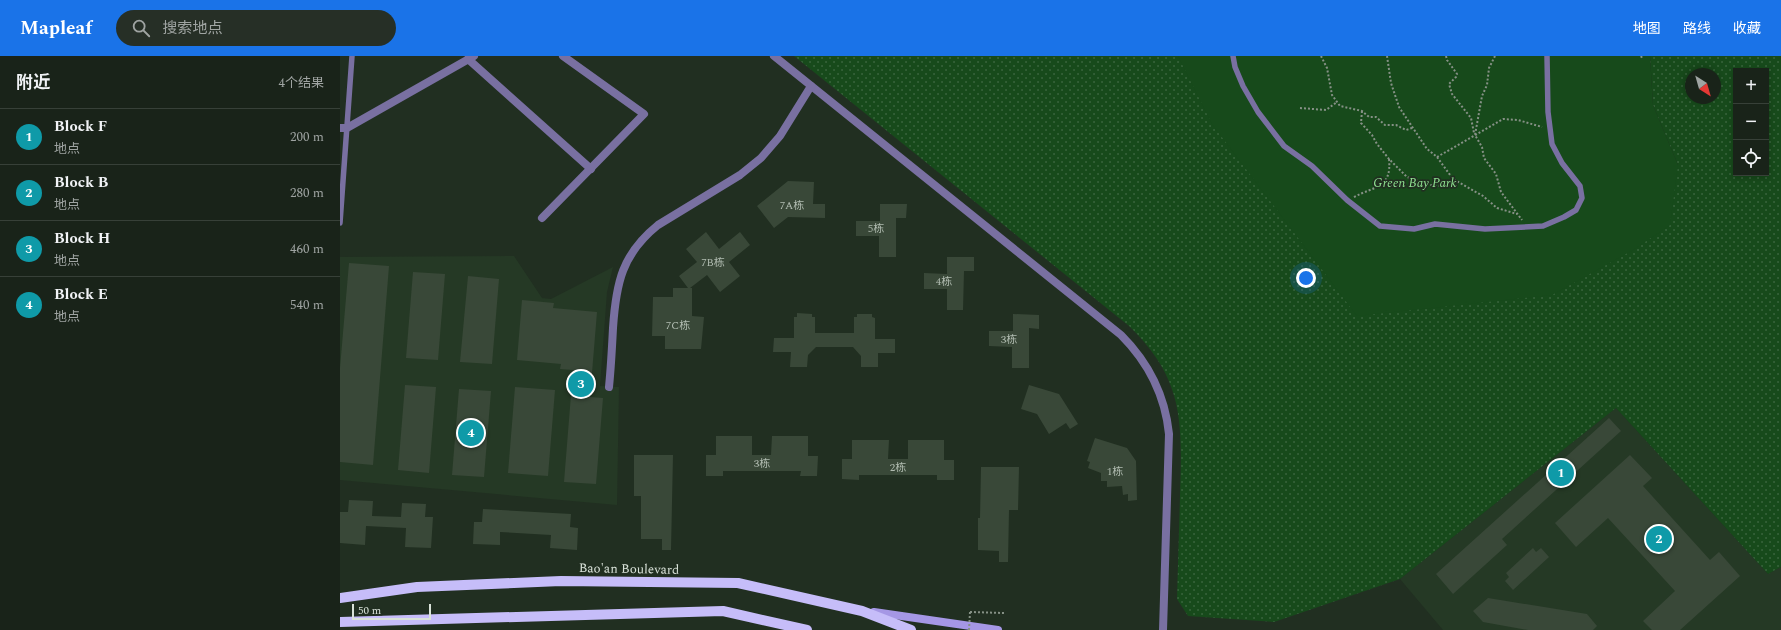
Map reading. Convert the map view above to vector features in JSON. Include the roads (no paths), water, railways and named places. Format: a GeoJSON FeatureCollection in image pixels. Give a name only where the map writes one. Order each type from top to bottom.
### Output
{"type":"FeatureCollection","features":[{"type":"Feature","properties":{"kind":"main road","name":"Bao'an Boulevard"},"geometry":{"type":"LineString","coordinates":[[340,598],[417,587],[561,581],[738,583],[862,611],[911,630]]}},
{"type":"Feature","properties":{"kind":"main road"},"geometry":{"type":"LineString","coordinates":[[340,622],[724,611],[807,630]]}},
{"type":"Feature","properties":{"kind":"main road"},"geometry":{"type":"LineString","coordinates":[[862,611],[998,630]]}},
{"type":"Feature","properties":{"kind":"street"},"geometry":{"type":"LineString","coordinates":[[542,218],[644,114],[563,56]]}},
{"type":"Feature","properties":{"kind":"street"},"geometry":{"type":"LineString","coordinates":[[774,56],[1121,335],[1136,350],[1148,368],[1160,393],[1165,406],[1169,434],[1163,630]]}},
{"type":"Feature","properties":{"kind":"street"},"geometry":{"type":"LineString","coordinates":[[344,128],[471,58],[591,169]]}},
{"type":"Feature","properties":{"kind":"street"},"geometry":{"type":"LineString","coordinates":[[609,387],[616,293],[622,270],[634,250],[645,236],[658,225],[740,175],[761,158],[780,136],[811,86]]}},
{"type":"Feature","properties":{"kind":"lane"},"geometry":{"type":"LineString","coordinates":[[340,223],[344,128],[352,56]]}},
{"type":"Feature","properties":{"kind":"lane"},"geometry":{"type":"LineString","coordinates":[[1233,56],[1235,67],[1243,86],[1270,129],[1284,146],[1312,166],[1347,200],[1380,226],[1414,228],[1435,224],[1485,229],[1543,226],[1576,210],[1582,198],[1580,186],[1562,163],[1552,144],[1547,56]]}},
{"type":"Feature","properties":{"kind":"place","name":"Block H"},"geometry":{"type":"Point","coordinates":[581,384]}},
{"type":"Feature","properties":{"kind":"place","name":"Block E"},"geometry":{"type":"Point","coordinates":[471,433]}},
{"type":"Feature","properties":{"kind":"place","name":"Block F"},"geometry":{"type":"Point","coordinates":[1561,473]}},
{"type":"Feature","properties":{"kind":"place","name":"Block B"},"geometry":{"type":"Point","coordinates":[1659,539]}},
{"type":"Feature","properties":{"kind":"park label","name":"Green Bay Park"},"geometry":{"type":"Point","coordinates":[1415,183]}}]}
